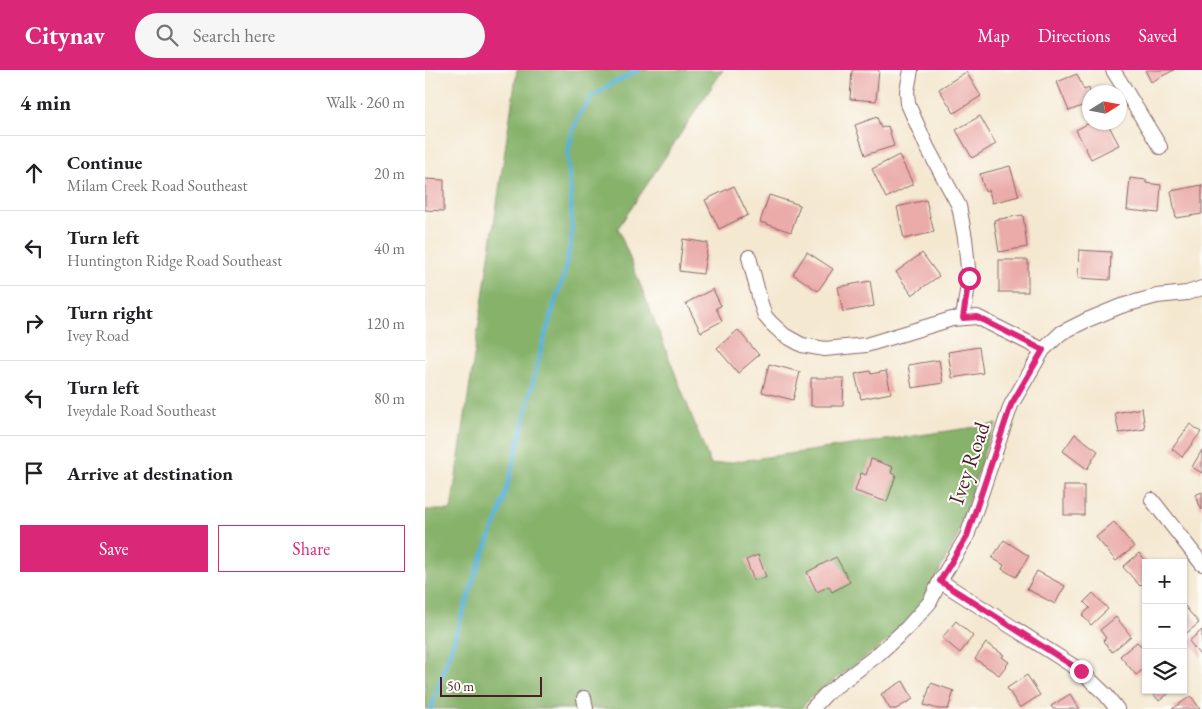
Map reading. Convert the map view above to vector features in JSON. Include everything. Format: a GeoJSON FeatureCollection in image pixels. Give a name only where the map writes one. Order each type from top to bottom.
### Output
{"type":"FeatureCollection","features":[{"type":"Feature","properties":{"kind":"street"},"geometry":{"type":"LineString","coordinates":[[911,70],[907,91],[908,104],[927,147],[959,206],[965,238],[969,278],[963,318]]}},
{"type":"Feature","properties":{"kind":"street"},"geometry":{"type":"LineString","coordinates":[[1113,70],[1159,147]]}},
{"type":"Feature","properties":{"kind":"street"},"geometry":{"type":"LineString","coordinates":[[749,257],[765,316],[784,335],[802,345],[825,348],[866,345],[951,319],[977,317],[1043,350]]}},
{"type":"Feature","properties":{"kind":"street","name":"Ivey Road"},"geometry":{"type":"LineString","coordinates":[[812,709],[826,694],[876,656],[907,628],[930,602],[940,581],[967,536],[1011,405],[1043,350],[1061,333],[1121,306],[1157,296],[1187,293],[1202,288]]}},
{"type":"Feature","properties":{"kind":"street"},"geometry":{"type":"LineString","coordinates":[[1152,500],[1202,564]]}},
{"type":"Feature","properties":{"kind":"street"},"geometry":{"type":"LineString","coordinates":[[940,581],[1081,671],[1105,694],[1117,709]]}},
{"type":"Feature","properties":{"kind":"green space"},"geometry":{"type":"Polygon","coordinates":[[[517,70],[723,70],[618,228],[711,465],[997,424],[987,443],[958,535],[912,623],[810,698],[801,709],[425,709],[425,510],[451,510],[517,70]]]}},
{"type":"Feature","properties":{"kind":"building"},"geometry":{"type":"Polygon","coordinates":[[[852,70],[879,70],[876,101],[850,99],[852,70]]]}},
{"type":"Feature","properties":{"kind":"building"},"geometry":{"type":"Polygon","coordinates":[[[1145,70],[1174,70],[1151,82],[1145,70]]]}},
{"type":"Feature","properties":{"kind":"building"},"geometry":{"type":"Polygon","coordinates":[[[966,72],[981,96],[954,113],[939,89],[966,72]]]}},
{"type":"Feature","properties":{"kind":"building"},"geometry":{"type":"Polygon","coordinates":[[[1077,74],[1082,85],[1082,106],[1069,111],[1057,82],[1077,74]]]}},
{"type":"Feature","properties":{"kind":"building"},"geometry":{"type":"Polygon","coordinates":[[[980,116],[996,144],[972,158],[956,130],[980,116]]]}},
{"type":"Feature","properties":{"kind":"building"},"geometry":{"type":"Polygon","coordinates":[[[877,117],[881,128],[888,126],[894,146],[865,155],[855,125],[877,117]]]}},
{"type":"Feature","properties":{"kind":"building"},"geometry":{"type":"Polygon","coordinates":[[[1082,127],[1082,130],[1111,130],[1119,145],[1091,159],[1076,130],[1082,127]]]}},
{"type":"Feature","properties":{"kind":"building"},"geometry":{"type":"Polygon","coordinates":[[[899,155],[913,184],[886,198],[872,169],[899,155]]]}},
{"type":"Feature","properties":{"kind":"building"},"geometry":{"type":"Polygon","coordinates":[[[1010,166],[1019,196],[992,203],[989,190],[985,192],[980,174],[1010,166]]]}},
{"type":"Feature","properties":{"kind":"building"},"geometry":{"type":"Polygon","coordinates":[[[1130,178],[1146,180],[1146,183],[1161,185],[1159,213],[1127,210],[1130,178]]]}},
{"type":"Feature","properties":{"kind":"building"},"geometry":{"type":"Polygon","coordinates":[[[425,179],[444,180],[444,211],[425,210],[425,179]]]}},
{"type":"Feature","properties":{"kind":"building"},"geometry":{"type":"Polygon","coordinates":[[[1202,185],[1202,214],[1176,218],[1171,191],[1202,185]]]}},
{"type":"Feature","properties":{"kind":"building"},"geometry":{"type":"Polygon","coordinates":[[[734,186],[748,215],[719,229],[705,200],[734,186]]]}},
{"type":"Feature","properties":{"kind":"building"},"geometry":{"type":"Polygon","coordinates":[[[769,195],[800,205],[791,232],[760,222],[769,195]]]}},
{"type":"Feature","properties":{"kind":"building"},"geometry":{"type":"Polygon","coordinates":[[[926,200],[934,232],[904,239],[897,207],[926,200]]]}},
{"type":"Feature","properties":{"kind":"building"},"geometry":{"type":"Polygon","coordinates":[[[1023,215],[1027,247],[999,252],[994,220],[1023,215]]]}},
{"type":"Feature","properties":{"kind":"building"},"geometry":{"type":"Polygon","coordinates":[[[683,239],[708,243],[703,274],[679,271],[683,239]]]}},
{"type":"Feature","properties":{"kind":"building"},"geometry":{"type":"Polygon","coordinates":[[[1079,250],[1111,252],[1110,280],[1078,278],[1079,250]]]}},
{"type":"Feature","properties":{"kind":"building"},"geometry":{"type":"Polygon","coordinates":[[[807,252],[833,269],[818,291],[793,274],[807,252]]]}},
{"type":"Feature","properties":{"kind":"building"},"geometry":{"type":"Polygon","coordinates":[[[922,253],[939,276],[912,295],[896,272],[922,253]]]}},
{"type":"Feature","properties":{"kind":"building"},"geometry":{"type":"Polygon","coordinates":[[[999,260],[1028,260],[1028,292],[999,292],[999,260]]]}},
{"type":"Feature","properties":{"kind":"building"},"geometry":{"type":"Polygon","coordinates":[[[870,281],[874,306],[843,312],[838,287],[870,281]]]}},
{"type":"Feature","properties":{"kind":"building"},"geometry":{"type":"Polygon","coordinates":[[[713,289],[721,306],[716,308],[722,321],[701,332],[686,303],[713,289]]]}},
{"type":"Feature","properties":{"kind":"building"},"geometry":{"type":"Polygon","coordinates":[[[738,330],[759,355],[738,373],[717,348],[738,330]]]}},
{"type":"Feature","properties":{"kind":"building"},"geometry":{"type":"Polygon","coordinates":[[[979,347],[983,373],[952,378],[948,352],[979,347]]]}},
{"type":"Feature","properties":{"kind":"building"},"geometry":{"type":"Polygon","coordinates":[[[939,360],[943,383],[912,388],[908,365],[939,360]]]}},
{"type":"Feature","properties":{"kind":"building"},"geometry":{"type":"Polygon","coordinates":[[[769,364],[800,372],[793,400],[762,392],[769,364]]]}},
{"type":"Feature","properties":{"kind":"building"},"geometry":{"type":"Polygon","coordinates":[[[870,371],[871,374],[886,371],[891,393],[861,399],[855,374],[870,371]]]}},
{"type":"Feature","properties":{"kind":"building"},"geometry":{"type":"Polygon","coordinates":[[[811,378],[844,378],[843,406],[811,406],[811,378]]]}},
{"type":"Feature","properties":{"kind":"building"},"geometry":{"type":"Polygon","coordinates":[[[1142,408],[1145,429],[1119,433],[1115,413],[1142,408]]]}},
{"type":"Feature","properties":{"kind":"building"},"geometry":{"type":"Polygon","coordinates":[[[1190,424],[1201,432],[1182,457],[1172,449],[1190,424]]]}},
{"type":"Feature","properties":{"kind":"building"},"geometry":{"type":"Polygon","coordinates":[[[1075,434],[1098,451],[1087,469],[1063,451],[1075,434]]]}},
{"type":"Feature","properties":{"kind":"building"},"geometry":{"type":"Polygon","coordinates":[[[1202,450],[1202,473],[1192,467],[1202,450]]]}},
{"type":"Feature","properties":{"kind":"building"},"geometry":{"type":"Polygon","coordinates":[[[871,459],[893,467],[891,473],[896,475],[887,502],[855,491],[861,473],[866,475],[871,459]]]}},
{"type":"Feature","properties":{"kind":"building"},"geometry":{"type":"Polygon","coordinates":[[[1064,486],[1084,486],[1084,515],[1064,515],[1064,486]]]}},
{"type":"Feature","properties":{"kind":"building"},"geometry":{"type":"Polygon","coordinates":[[[1202,492],[1202,510],[1195,495],[1202,492]]]}},
{"type":"Feature","properties":{"kind":"building"},"geometry":{"type":"Polygon","coordinates":[[[1114,522],[1134,547],[1116,561],[1096,537],[1114,522]]]}},
{"type":"Feature","properties":{"kind":"building"},"geometry":{"type":"Polygon","coordinates":[[[1004,540],[1029,556],[1016,577],[1002,569],[1004,565],[992,558],[1004,540]]]}},
{"type":"Feature","properties":{"kind":"building"},"geometry":{"type":"Polygon","coordinates":[[[1139,553],[1144,559],[1142,559],[1142,584],[1140,586],[1123,567],[1139,553]]]}},
{"type":"Feature","properties":{"kind":"building"},"geometry":{"type":"Polygon","coordinates":[[[758,555],[766,577],[754,581],[746,560],[758,555]]]}},
{"type":"Feature","properties":{"kind":"building"},"geometry":{"type":"Polygon","coordinates":[[[836,557],[850,582],[832,592],[829,586],[817,592],[807,572],[836,557]]]}},
{"type":"Feature","properties":{"kind":"building"},"geometry":{"type":"Polygon","coordinates":[[[1037,571],[1065,586],[1055,604],[1027,589],[1037,571]]]}},
{"type":"Feature","properties":{"kind":"building"},"geometry":{"type":"Polygon","coordinates":[[[1093,593],[1108,609],[1091,625],[1082,615],[1090,608],[1084,602],[1093,593]]]}},
{"type":"Feature","properties":{"kind":"building"},"geometry":{"type":"Polygon","coordinates":[[[1187,609],[1199,623],[1187,633],[1187,609]]]}},
{"type":"Feature","properties":{"kind":"building"},"geometry":{"type":"Polygon","coordinates":[[[1116,617],[1131,636],[1112,652],[1103,641],[1106,638],[1100,630],[1116,617]]]}},
{"type":"Feature","properties":{"kind":"building"},"geometry":{"type":"Polygon","coordinates":[[[956,621],[973,636],[960,653],[942,638],[956,621]]]}},
{"type":"Feature","properties":{"kind":"building"},"geometry":{"type":"Polygon","coordinates":[[[1202,630],[1202,658],[1189,641],[1202,630]]]}},
{"type":"Feature","properties":{"kind":"building"},"geometry":{"type":"Polygon","coordinates":[[[1137,642],[1142,647],[1142,670],[1136,675],[1120,656],[1137,642]]]}},
{"type":"Feature","properties":{"kind":"building"},"geometry":{"type":"Polygon","coordinates":[[[986,643],[1004,655],[1002,657],[1009,662],[999,675],[975,659],[986,643]]]}},
{"type":"Feature","properties":{"kind":"building"},"geometry":{"type":"Polygon","coordinates":[[[1027,675],[1040,695],[1020,708],[1007,688],[1027,675]]]}},
{"type":"Feature","properties":{"kind":"building"},"geometry":{"type":"Polygon","coordinates":[[[903,681],[913,699],[896,709],[890,709],[881,694],[903,681]]]}},
{"type":"Feature","properties":{"kind":"building"},"geometry":{"type":"Polygon","coordinates":[[[931,683],[954,691],[948,709],[938,709],[924,705],[931,683]]]}},
{"type":"Feature","properties":{"kind":"building"},"geometry":{"type":"Polygon","coordinates":[[[1070,694],[1080,709],[1053,709],[1051,706],[1070,694]]]}},
{"type":"Feature","properties":{"kind":"building"},"geometry":{"type":"Polygon","coordinates":[[[1153,694],[1168,694],[1159,701],[1153,694]]]}},
{"type":"Feature","properties":{"kind":"building"},"geometry":{"type":"Polygon","coordinates":[[[1191,696],[1200,709],[1172,709],[1191,696]]]}},
{"type":"Feature","properties":{"kind":"waterway"},"geometry":{"type":"LineString","coordinates":[[431,709],[478,567],[500,513],[540,353],[564,276],[572,235],[568,153],[572,133],[580,113],[592,97],[609,85],[639,70]]}},
{"type":"Feature","properties":{"kind":"route"},"geometry":{"type":"LineString","coordinates":[[969,278],[963,318],[977,317],[1043,350],[1011,405],[967,536],[940,581],[1081,671]]}}]}
